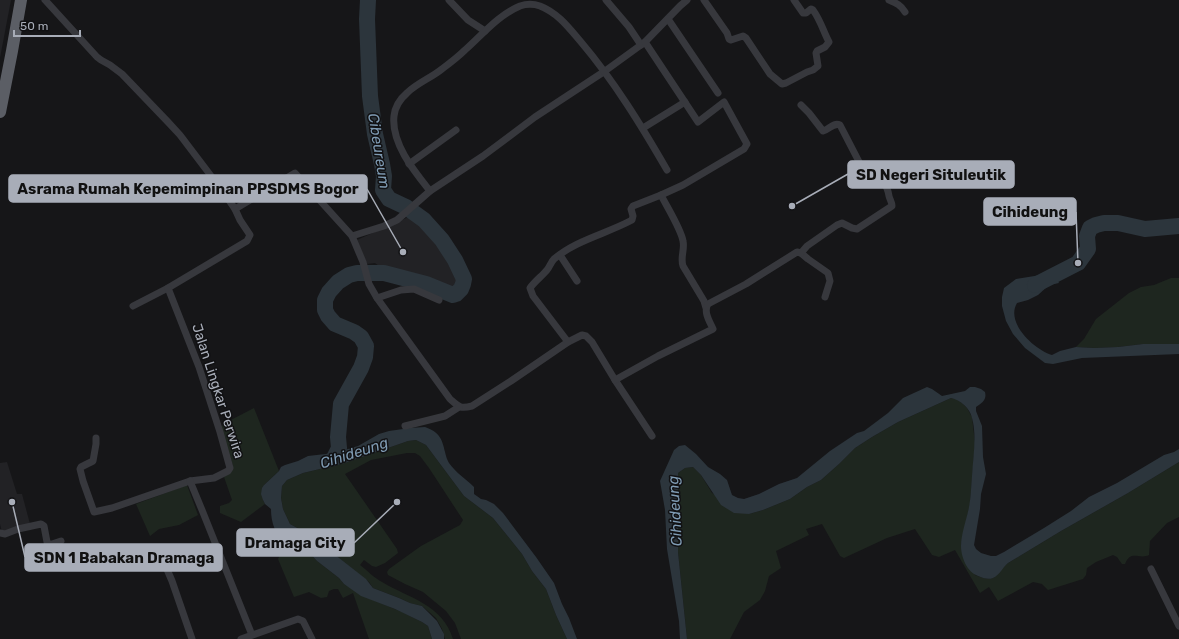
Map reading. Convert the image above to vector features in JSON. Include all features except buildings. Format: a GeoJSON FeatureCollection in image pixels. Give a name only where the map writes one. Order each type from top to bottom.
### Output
{"type":"FeatureCollection","features":[{"type":"Feature","properties":{"kind":"highway"},"geometry":{"type":"LineString","coordinates":[[0,112],[21,0]]}},
{"type":"Feature","properties":{"kind":"street"},"geometry":{"type":"LineString","coordinates":[[45,0],[97,57],[122,74],[176,131],[224,193],[250,235],[249,239],[168,288],[133,306]]}},
{"type":"Feature","properties":{"kind":"street"},"geometry":{"type":"LineString","coordinates":[[449,0],[468,20],[485,31]]}},
{"type":"Feature","properties":{"kind":"street"},"geometry":{"type":"LineString","coordinates":[[542,0],[545,8]]}},
{"type":"Feature","properties":{"kind":"street"},"geometry":{"type":"LineString","coordinates":[[568,342],[530,291],[530,288],[546,271],[553,260],[583,241],[596,237],[632,220],[633,216],[631,209],[633,206],[684,185],[744,149],[747,144],[724,102],[698,122],[643,44],[606,0]]}},
{"type":"Feature","properties":{"kind":"street"},"geometry":{"type":"LineString","coordinates":[[352,236],[384,226],[397,220],[415,202],[430,191],[483,156],[535,117],[643,44],[687,0]]}},
{"type":"Feature","properties":{"kind":"street"},"geometry":{"type":"LineString","coordinates":[[704,0],[727,33],[729,39],[731,40],[742,36],[746,38],[770,74],[782,84],[813,70],[818,66],[816,50],[825,47],[829,42],[814,10],[811,9],[806,13],[803,13],[794,0]]}},
{"type":"Feature","properties":{"kind":"street"},"geometry":{"type":"LineString","coordinates":[[889,0],[902,6],[905,12]]}},
{"type":"Feature","properties":{"kind":"street"},"geometry":{"type":"LineString","coordinates":[[430,191],[408,164],[398,140],[395,131],[394,116],[396,107],[407,92],[450,63],[498,20],[520,6],[534,4],[545,8],[562,20],[605,71],[643,128],[667,170]]}},
{"type":"Feature","properties":{"kind":"street"},"geometry":{"type":"LineString","coordinates":[[668,19],[718,93]]}},
{"type":"Feature","properties":{"kind":"street"},"geometry":{"type":"LineString","coordinates":[[643,128],[685,102]]}},
{"type":"Feature","properties":{"kind":"street"},"geometry":{"type":"LineString","coordinates":[[801,105],[823,131],[826,131],[835,124],[840,125],[870,183],[882,179],[888,189],[892,205],[857,229],[842,223],[837,225],[807,246],[801,253]]}},
{"type":"Feature","properties":{"kind":"street"},"geometry":{"type":"LineString","coordinates":[[408,164],[456,130]]}},
{"type":"Feature","properties":{"kind":"street"},"geometry":{"type":"LineString","coordinates":[[235,209],[295,173],[352,236],[363,262],[369,284],[377,298],[450,399],[459,407],[466,408],[472,406],[568,342],[582,335],[586,336],[592,342],[652,436]]}},
{"type":"Feature","properties":{"kind":"street"},"geometry":{"type":"LineString","coordinates":[[615,380],[658,356],[713,329],[706,312],[704,301],[683,266],[683,240],[661,195]]}},
{"type":"Feature","properties":{"kind":"street"},"geometry":{"type":"LineString","coordinates":[[706,308],[708,304],[746,284],[797,252],[801,253],[828,273],[830,281],[825,297]]}},
{"type":"Feature","properties":{"kind":"street"},"geometry":{"type":"LineString","coordinates":[[560,255],[577,282]]}},
{"type":"Feature","properties":{"kind":"street","name":"Jalan Lingkar Perwira"},"geometry":{"type":"LineString","coordinates":[[96,438],[96,449],[93,461],[80,469],[82,481],[94,512],[112,508],[190,481],[214,478],[228,471],[230,468],[199,367],[168,288]]}},
{"type":"Feature","properties":{"kind":"street"},"geometry":{"type":"LineString","coordinates":[[377,298],[401,290],[414,289],[439,300]]}},
{"type":"Feature","properties":{"kind":"street"},"geometry":{"type":"LineString","coordinates":[[405,426],[445,416],[459,407]]}},
{"type":"Feature","properties":{"kind":"street"},"geometry":{"type":"LineString","coordinates":[[190,481],[252,635]]}},
{"type":"Feature","properties":{"kind":"street"},"geometry":{"type":"LineString","coordinates":[[0,533],[4,534],[41,524],[44,526],[47,542],[49,544],[61,540]]}},
{"type":"Feature","properties":{"kind":"street"},"geometry":{"type":"LineString","coordinates":[[160,553],[172,581],[192,639]]}},
{"type":"Feature","properties":{"kind":"street"},"geometry":{"type":"LineString","coordinates":[[1151,569],[1179,626]]}},
{"type":"Feature","properties":{"kind":"street"},"geometry":{"type":"LineString","coordinates":[[241,639],[298,619],[303,621],[312,639]]}},
{"type":"Feature","properties":{"kind":"shaded area"},"geometry":{"type":"Polygon","coordinates":[[[0,0],[11,0],[0,58],[0,0]]]}},
{"type":"Feature","properties":{"kind":"shaded area"},"geometry":{"type":"Polygon","coordinates":[[[413,215],[435,237],[456,270],[461,284],[455,291],[450,291],[423,280],[382,268],[375,263],[367,264],[357,240],[413,215]]]}},
{"type":"Feature","properties":{"kind":"shaded area"},"geometry":{"type":"Polygon","coordinates":[[[1171,278],[1179,278],[1179,344],[1143,344],[1094,348],[1076,347],[1084,339],[1096,319],[1129,293],[1141,287],[1154,285],[1171,278]]]}},
{"type":"Feature","properties":{"kind":"shaded area"},"geometry":{"type":"Polygon","coordinates":[[[951,398],[962,403],[972,417],[975,443],[970,504],[961,545],[975,575],[988,579],[995,577],[1008,563],[1179,462],[1179,517],[1167,523],[1150,541],[1149,555],[1130,557],[1125,564],[1122,564],[1117,557],[1113,555],[1096,562],[1087,568],[1086,575],[1083,579],[1048,590],[1042,584],[1033,582],[998,601],[989,587],[980,593],[955,550],[939,557],[932,555],[915,529],[887,538],[844,558],[840,556],[822,524],[806,529],[809,535],[776,551],[781,568],[769,576],[765,591],[760,600],[744,612],[730,639],[687,639],[678,552],[678,473],[685,468],[693,467],[701,475],[712,493],[749,514],[790,499],[807,487],[821,480],[855,448],[872,437],[898,422],[951,398]]]}},
{"type":"Feature","properties":{"kind":"shaded area"},"geometry":{"type":"Polygon","coordinates":[[[254,408],[279,471],[264,485],[263,500],[265,504],[241,522],[220,513],[220,506],[229,503],[232,500],[224,477],[233,466],[221,428],[223,424],[254,408]]]}},
{"type":"Feature","properties":{"kind":"shaded area"},"geometry":{"type":"Polygon","coordinates":[[[416,440],[426,445],[464,496],[493,518],[522,554],[532,571],[546,589],[567,639],[461,639],[455,623],[446,611],[423,592],[388,575],[387,572],[389,569],[421,546],[460,525],[463,520],[429,468],[420,456],[415,453],[407,453],[371,460],[345,474],[397,549],[398,553],[385,563],[376,567],[364,560],[360,565],[379,580],[414,598],[433,610],[448,627],[453,639],[445,639],[436,618],[422,606],[410,603],[373,588],[369,582],[320,543],[290,524],[283,509],[281,498],[282,486],[287,480],[303,473],[345,463],[408,441],[416,440]]]}},
{"type":"Feature","properties":{"kind":"shaded area"},"geometry":{"type":"Polygon","coordinates":[[[7,462],[17,494],[22,494],[30,524],[2,532],[0,524],[0,463],[7,462]]]}},
{"type":"Feature","properties":{"kind":"shaded area"},"geometry":{"type":"Polygon","coordinates":[[[187,485],[198,515],[179,525],[159,529],[150,536],[136,504],[187,485]]]}},
{"type":"Feature","properties":{"kind":"shaded area"},"geometry":{"type":"Polygon","coordinates":[[[286,543],[303,546],[317,561],[339,578],[344,584],[373,600],[422,622],[428,626],[432,639],[369,639],[353,593],[343,598],[338,589],[334,589],[329,591],[327,597],[321,598],[309,592],[294,597],[278,559],[286,543]]]}},
{"type":"Feature","properties":{"kind":"water"},"geometry":{"type":"Polygon","coordinates":[[[1053,273],[1059,283],[1049,285],[1038,295],[1017,303],[1014,311],[1018,327],[1030,342],[1038,348],[1052,355],[1060,351],[1076,347],[1094,348],[1143,344],[1179,344],[1179,354],[1082,358],[1053,364],[1045,363],[1025,348],[1013,334],[1006,321],[1002,306],[1002,297],[1004,288],[1016,279],[1053,273]]]}},
{"type":"Feature","properties":{"kind":"water"},"geometry":{"type":"Polygon","coordinates":[[[927,387],[942,396],[965,391],[970,387],[981,389],[985,392],[985,399],[976,407],[976,411],[982,426],[983,457],[986,474],[981,494],[974,545],[981,553],[991,556],[996,556],[1004,552],[1071,511],[1089,497],[1117,483],[1164,455],[1179,449],[1179,462],[1008,563],[997,575],[989,579],[974,574],[965,564],[962,555],[961,541],[971,495],[974,432],[971,414],[964,405],[954,399],[951,398],[898,422],[855,448],[821,480],[807,487],[790,499],[749,514],[734,513],[721,505],[701,475],[693,467],[685,468],[678,473],[678,552],[687,639],[680,639],[679,621],[667,549],[665,510],[660,481],[674,450],[679,446],[685,445],[708,467],[727,480],[732,495],[744,499],[797,478],[830,451],[857,433],[864,431],[888,413],[903,398],[927,387]]]}},
{"type":"Feature","properties":{"kind":"water"},"geometry":{"type":"Polygon","coordinates":[[[425,427],[437,433],[443,443],[448,462],[474,487],[474,494],[481,499],[494,504],[503,513],[536,557],[554,583],[577,639],[567,639],[546,589],[532,571],[522,554],[493,518],[464,496],[426,445],[416,440],[408,441],[345,463],[303,473],[287,480],[282,486],[281,498],[283,509],[290,524],[320,543],[366,579],[373,588],[410,603],[422,606],[437,621],[444,634],[444,639],[432,639],[428,626],[422,622],[395,609],[361,596],[317,561],[303,546],[286,543],[276,532],[273,524],[271,509],[265,504],[261,494],[264,485],[279,471],[281,467],[308,456],[334,453],[358,446],[379,434],[389,431],[425,427]]]}},
{"type":"Feature","properties":{"kind":"waterway","name":"Cibeureum"},"geometry":{"type":"LineString","coordinates":[[334,458],[339,448],[338,437],[341,404],[361,368],[365,357],[366,346],[361,337],[354,332],[335,324],[328,316],[325,310],[325,300],[329,292],[338,282],[349,275],[357,273],[384,273],[426,284],[453,295],[461,289],[464,279],[455,260],[442,240],[424,220],[406,207],[389,199],[383,190],[384,176],[375,134],[370,96],[367,19],[368,0]]}},
{"type":"Feature","properties":{"kind":"waterway","name":"Cihideung"},"geometry":{"type":"LineString","coordinates":[[1035,285],[1078,263],[1088,249],[1087,236],[1090,228],[1096,225],[1104,223],[1118,223],[1145,229],[1179,226]]}},
{"type":"Feature","properties":{"kind":"place","name":"SD Negeri Situleutik"},"geometry":{"type":"Point","coordinates":[792,206]}},
{"type":"Feature","properties":{"kind":"place","name":"Asrama Rumah Kepemimpinan PPSDMS Bogor"},"geometry":{"type":"Point","coordinates":[403,252]}},
{"type":"Feature","properties":{"kind":"place","name":"Cihideung"},"geometry":{"type":"Point","coordinates":[1078,263]}},
{"type":"Feature","properties":{"kind":"place","name":"SDN 1 Babakan Dramaga"},"geometry":{"type":"Point","coordinates":[12,502]}},
{"type":"Feature","properties":{"kind":"place","name":"Dramaga City"},"geometry":{"type":"Point","coordinates":[397,502]}}]}
